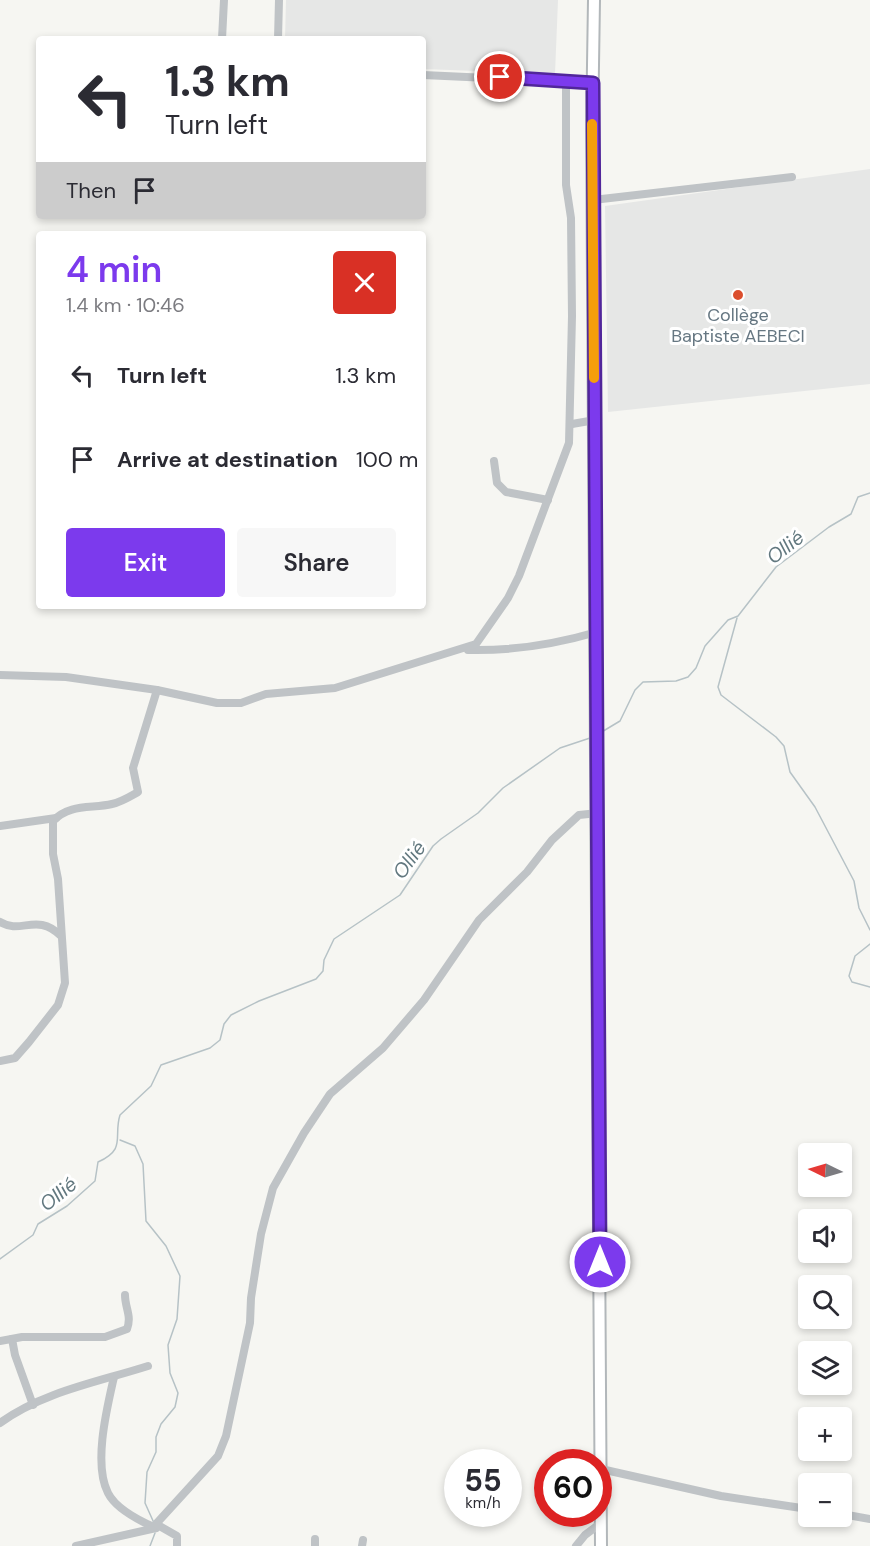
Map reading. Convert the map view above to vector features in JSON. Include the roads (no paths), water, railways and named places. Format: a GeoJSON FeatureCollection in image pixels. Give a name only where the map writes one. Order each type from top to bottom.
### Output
{"type":"FeatureCollection","features":[{"type":"Feature","properties":{"kind":"main road"},"geometry":{"type":"LineString","coordinates":[[594,0],[593,200],[601,1449]]}},
{"type":"Feature","properties":{"kind":"main road"},"geometry":{"type":"LineString","coordinates":[[601,1527],[601,1546]]}},
{"type":"Feature","properties":{"kind":"street"},"geometry":{"type":"LineString","coordinates":[[222,36],[224,0]]}},
{"type":"Feature","properties":{"kind":"street"},"geometry":{"type":"LineString","coordinates":[[278,36],[279,0]]}},
{"type":"Feature","properties":{"kind":"street"},"geometry":{"type":"LineString","coordinates":[[426,75],[593,83]]}},
{"type":"Feature","properties":{"kind":"street"},"geometry":{"type":"LineString","coordinates":[[466,650],[476,645],[508,598],[529,553],[569,443],[572,424],[571,218],[566,185],[566,80]]}},
{"type":"Feature","properties":{"kind":"street"},"geometry":{"type":"LineString","coordinates":[[593,200],[792,177]]}},
{"type":"Feature","properties":{"kind":"street"},"geometry":{"type":"LineString","coordinates":[[572,424],[595,420]]}},
{"type":"Feature","properties":{"kind":"street"},"geometry":{"type":"LineString","coordinates":[[494,461],[497,483],[507,492],[548,500]]}},
{"type":"Feature","properties":{"kind":"street"},"geometry":{"type":"LineString","coordinates":[[0,675],[66,677],[157,690],[217,704],[241,703],[266,694],[334,688],[448,652],[543,643],[597,632]]}},
{"type":"Feature","properties":{"kind":"street"},"geometry":{"type":"LineString","coordinates":[[0,826],[56,818],[90,805],[115,804],[138,792],[133,768],[157,690]]}},
{"type":"Feature","properties":{"kind":"street"},"geometry":{"type":"LineString","coordinates":[[77,1546],[156,1526],[218,1456],[226,1436],[250,1323],[252,1289],[261,1234],[273,1188],[304,1133],[330,1094],[383,1048],[424,1000],[479,920],[527,872],[552,840],[579,815],[598,813]]}},
{"type":"Feature","properties":{"kind":"street"},"geometry":{"type":"LineString","coordinates":[[0,1061],[15,1058],[58,1005],[65,983],[52,830],[56,818]]}},
{"type":"Feature","properties":{"kind":"street"},"geometry":{"type":"LineString","coordinates":[[0,922],[13,926],[38,922],[54,929],[61,936]]}},
{"type":"Feature","properties":{"kind":"street"},"geometry":{"type":"LineString","coordinates":[[0,1341],[105,1337],[127,1329],[130,1314],[125,1305],[125,1295]]}},
{"type":"Feature","properties":{"kind":"street"},"geometry":{"type":"LineString","coordinates":[[12,1339],[33,1405]]}},
{"type":"Feature","properties":{"kind":"street"},"geometry":{"type":"LineString","coordinates":[[0,1423],[33,1405],[92,1382],[147,1366]]}},
{"type":"Feature","properties":{"kind":"street"},"geometry":{"type":"LineString","coordinates":[[114,1377],[101,1465],[105,1486],[108,1494],[120,1506],[177,1536],[177,1546]]}},
{"type":"Feature","properties":{"kind":"street"},"geometry":{"type":"LineString","coordinates":[[612,1471],[721,1496],[798,1508]]}},
{"type":"Feature","properties":{"kind":"street"},"geometry":{"type":"LineString","coordinates":[[852,1516],[870,1519]]}},
{"type":"Feature","properties":{"kind":"street"},"geometry":{"type":"LineString","coordinates":[[576,1546],[585,1534],[595,1527]]}},
{"type":"Feature","properties":{"kind":"waterway","name":"Ollié"},"geometry":{"type":"LineString","coordinates":[[600,733],[620,721],[635,690],[643,682],[676,681],[688,677],[696,668],[705,646],[728,620],[738,616],[776,567],[829,527],[851,514],[858,497],[870,493]]}},
{"type":"Feature","properties":{"kind":"waterway"},"geometry":{"type":"LineString","coordinates":[[737,618],[718,687],[721,695],[776,737],[784,746],[790,772],[815,807],[854,881],[859,908],[870,930]]}},
{"type":"Feature","properties":{"kind":"waterway","name":"Ollié"},"geometry":{"type":"LineString","coordinates":[[0,1259],[33,1235],[38,1224],[67,1206],[95,1181],[98,1162],[107,1157],[116,1147],[120,1115],[151,1086],[161,1065],[210,1048],[220,1040],[224,1024],[231,1015],[259,1001],[316,979],[323,971],[324,960],[334,939],[400,895],[433,846],[478,813],[503,788],[560,748],[590,738]]}},
{"type":"Feature","properties":{"kind":"waterway"},"geometry":{"type":"LineString","coordinates":[[870,944],[855,956],[849,976],[852,982],[870,987]]}},
{"type":"Feature","properties":{"kind":"waterway"},"geometry":{"type":"LineString","coordinates":[[120,1140],[135,1146],[143,1164],[146,1221],[166,1246],[180,1276],[177,1319],[168,1345],[170,1373],[178,1393],[175,1407],[161,1424],[156,1437],[156,1452],[147,1472],[145,1503],[154,1523]]}},
{"type":"Feature","properties":{"kind":"waterway"},"geometry":{"type":"LineString","coordinates":[[150,1546],[155,1533]]}},
{"type":"Feature","properties":{"kind":"place","name":"Collège Baptiste AEBECI"},"geometry":{"type":"Point","coordinates":[738,295]}}]}
